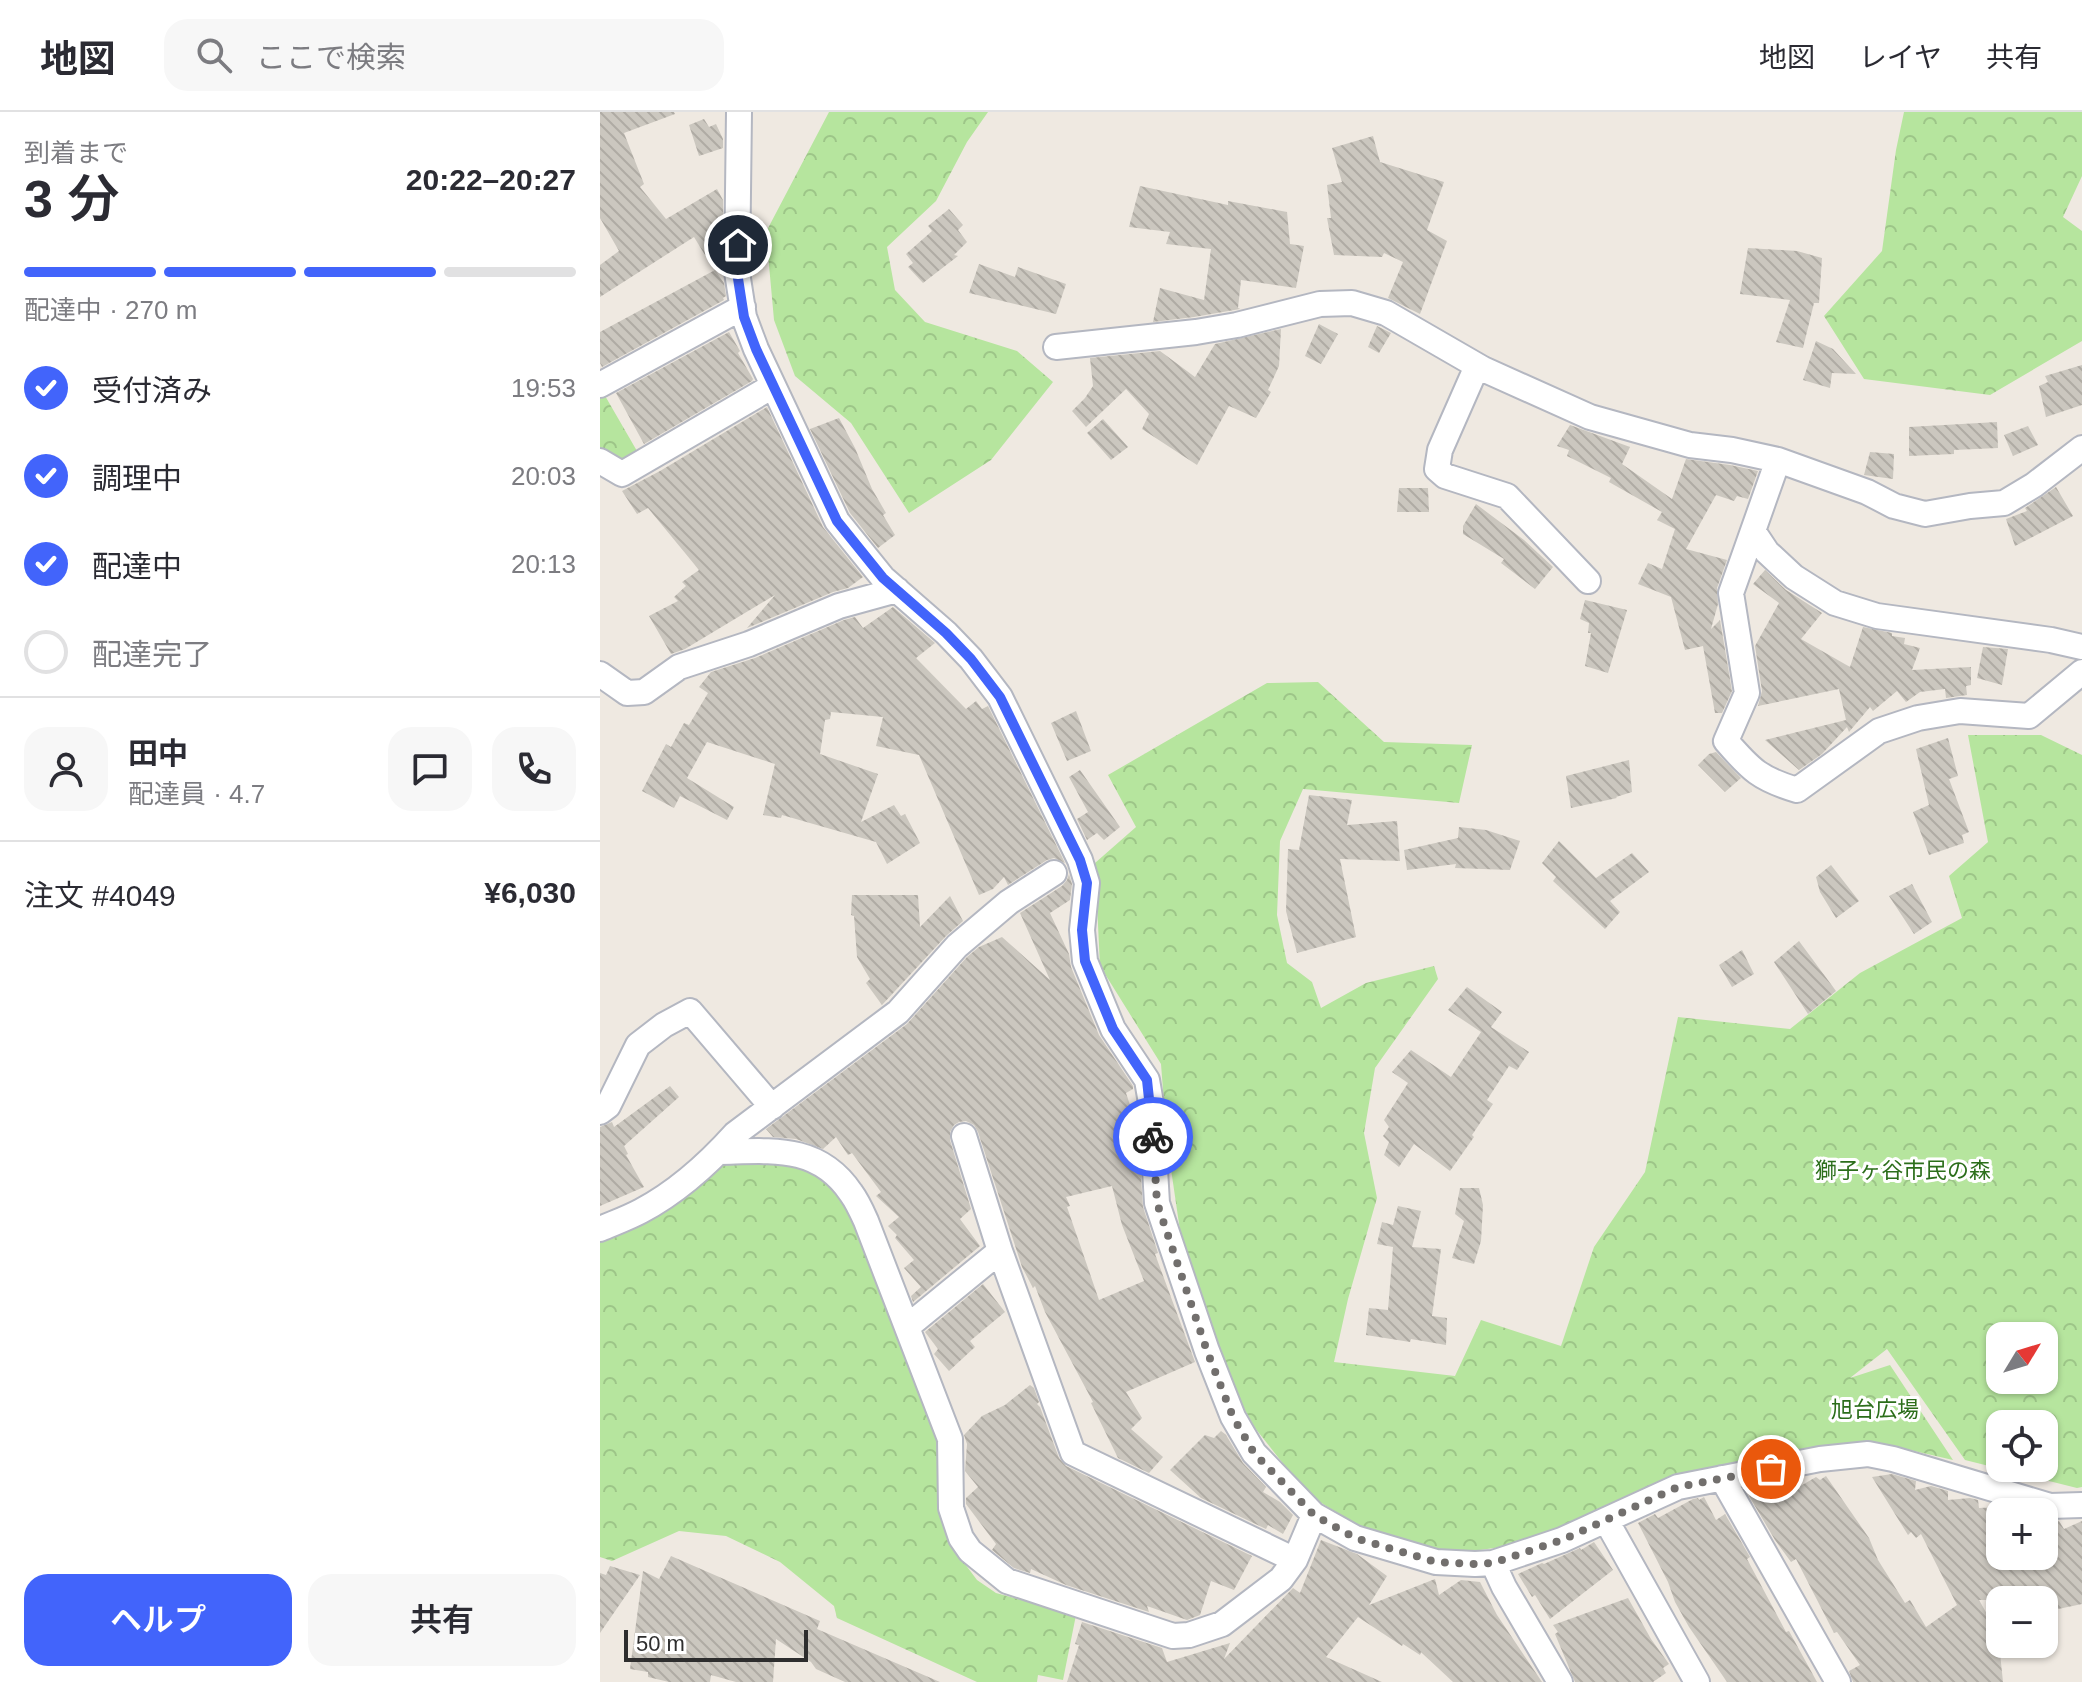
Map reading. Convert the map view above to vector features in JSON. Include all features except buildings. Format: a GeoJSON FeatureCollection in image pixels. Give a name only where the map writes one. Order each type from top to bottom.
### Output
{"type":"FeatureCollection","features":[{"type":"Feature","properties":{"kind":"street"},"geometry":{"type":"LineString","coordinates":[[739,112],[737,272],[744,317],[756,349],[837,521],[883,578],[946,633],[1000,697],[1080,860],[1087,883],[1082,930],[1085,961],[1113,1029],[1147,1080],[1157,1203],[1198,1326],[1233,1417],[1254,1453],[1314,1515],[1355,1538],[1436,1562],[1493,1563],[1562,1540],[1678,1487],[1820,1459],[1868,1454],[2050,1506],[2082,1505]]}},
{"type":"Feature","properties":{"kind":"street"},"geometry":{"type":"LineString","coordinates":[[1056,347],[1196,332],[1320,304],[1352,303],[1386,313],[1477,366],[1590,417],[1690,445],[1778,460],[1867,492],[1894,506],[1925,514],[2004,503],[2034,485],[2082,448]]}},
{"type":"Feature","properties":{"kind":"street"},"geometry":{"type":"LineString","coordinates":[[600,385],[743,307]]}},
{"type":"Feature","properties":{"kind":"street"},"geometry":{"type":"LineString","coordinates":[[1477,366],[1440,450],[1437,469],[1445,476],[1507,496],[1588,581]]}},
{"type":"Feature","properties":{"kind":"street"},"geometry":{"type":"LineString","coordinates":[[600,461],[622,474],[773,386]]}},
{"type":"Feature","properties":{"kind":"street"},"geometry":{"type":"LineString","coordinates":[[1778,460],[1731,593],[1747,693],[1726,741],[1748,766],[1772,782],[1797,790],[1879,731],[1918,718],[1960,711],[2029,716],[2082,672]]}},
{"type":"Feature","properties":{"kind":"street"},"geometry":{"type":"LineString","coordinates":[[1753,531],[1767,552],[1794,577],[1835,603],[1877,616],[2082,647]]}},
{"type":"Feature","properties":{"kind":"street"},"geometry":{"type":"LineString","coordinates":[[600,674],[627,693],[644,692],[679,667],[749,644],[839,606],[897,590]]}},
{"type":"Feature","properties":{"kind":"street"},"geometry":{"type":"LineString","coordinates":[[600,1229],[642,1211],[688,1181],[735,1134],[898,1012],[957,946],[1009,902],[1054,873]]}},
{"type":"Feature","properties":{"kind":"street"},"geometry":{"type":"LineString","coordinates":[[600,1112],[608,1106],[638,1045],[664,1025],[690,1011],[772,1107]]}},
{"type":"Feature","properties":{"kind":"street"},"geometry":{"type":"LineString","coordinates":[[964,1136],[1000,1251],[1073,1453],[1295,1560]]}},
{"type":"Feature","properties":{"kind":"street"},"geometry":{"type":"LineString","coordinates":[[720,1152],[770,1151],[807,1157],[824,1164],[851,1192],[866,1221],[950,1439],[951,1508],[961,1538],[970,1551],[1007,1581],[1173,1636],[1189,1635],[1222,1624],[1281,1579],[1295,1560],[1314,1515]]}},
{"type":"Feature","properties":{"kind":"street"},"geometry":{"type":"LineString","coordinates":[[907,1327],[1000,1251]]}},
{"type":"Feature","properties":{"kind":"street"},"geometry":{"type":"LineString","coordinates":[[1722,1478],[1838,1682]]}},
{"type":"Feature","properties":{"kind":"street"},"geometry":{"type":"LineString","coordinates":[[1606,1520],[1697,1682]]}},
{"type":"Feature","properties":{"kind":"street"},"geometry":{"type":"LineString","coordinates":[[1493,1563],[1560,1682]]}},
{"type":"Feature","properties":{"kind":"green space"},"geometry":{"type":"Polygon","coordinates":[[[829,112],[988,112],[967,142],[936,201],[887,247],[895,290],[925,322],[1017,351],[1053,382],[991,460],[909,513],[851,423],[795,376],[774,320],[766,232],[829,112]]]}},
{"type":"Feature","properties":{"kind":"green space"},"geometry":{"type":"Polygon","coordinates":[[[1904,112],[2082,112],[2082,176],[2063,217],[2082,231],[2082,341],[1990,395],[1864,379],[1824,316],[1882,251],[1904,112]]]}},
{"type":"Feature","properties":{"kind":"green space"},"geometry":{"type":"Polygon","coordinates":[[[604,394],[637,451],[620,460],[600,450],[600,396],[604,394]]]}},
{"type":"Feature","properties":{"kind":"green space","name":"獅子ヶ谷市民の森"},"geometry":{"type":"Polygon","coordinates":[[[1318,682],[1384,742],[1472,745],[1459,803],[1303,789],[1280,841],[1277,915],[1287,963],[1312,982],[1321,1008],[1366,983],[1434,966],[1438,979],[1375,1068],[1364,1133],[1377,1198],[1348,1299],[1334,1362],[1455,1376],[1481,1320],[1561,1346],[1594,1247],[1645,1172],[1678,1017],[1790,1029],[1860,973],[1962,918],[1949,876],[1988,842],[1968,735],[2041,735],[2082,755],[2082,1487],[2053,1482],[2058,1482],[2058,1410],[1986,1410],[1986,1465],[1965,1460],[1887,1349],[1850,1378],[1890,1365],[1953,1460],[1897,1447],[1841,1444],[1724,1467],[1517,1545],[1457,1553],[1368,1532],[1307,1494],[1255,1428],[1228,1380],[1182,1244],[1167,1142],[1161,1064],[1100,966],[1095,863],[1136,827],[1108,775],[1267,683],[1318,682]]]}},
{"type":"Feature","properties":{"kind":"green space"},"geometry":{"type":"Polygon","coordinates":[[[752,1160],[789,1163],[817,1172],[833,1183],[867,1244],[938,1442],[943,1515],[965,1564],[977,1580],[996,1593],[1076,1615],[1063,1680],[1038,1675],[1037,1682],[977,1682],[837,1618],[834,1606],[780,1562],[726,1536],[679,1531],[612,1561],[600,1557],[600,1239],[719,1164],[752,1160]]]}},
{"type":"Feature","properties":{"kind":"way so far"},"geometry":{"type":"LineString","coordinates":[[1153,1137],[1157,1203],[1207,1351],[1233,1417],[1254,1453],[1314,1515],[1355,1538],[1436,1562],[1493,1563],[1562,1540],[1678,1487],[1771,1469]]}},
{"type":"Feature","properties":{"kind":"route"},"geometry":{"type":"LineString","coordinates":[[738,245],[737,272],[744,317],[837,521],[883,578],[946,633],[1000,697],[1080,860],[1087,883],[1082,930],[1085,961],[1113,1029],[1147,1080],[1153,1137]]}},
{"type":"Feature","properties":{"kind":"park label","name":"旭台広場"},"geometry":{"type":"Point","coordinates":[1875,1409]}}]}
